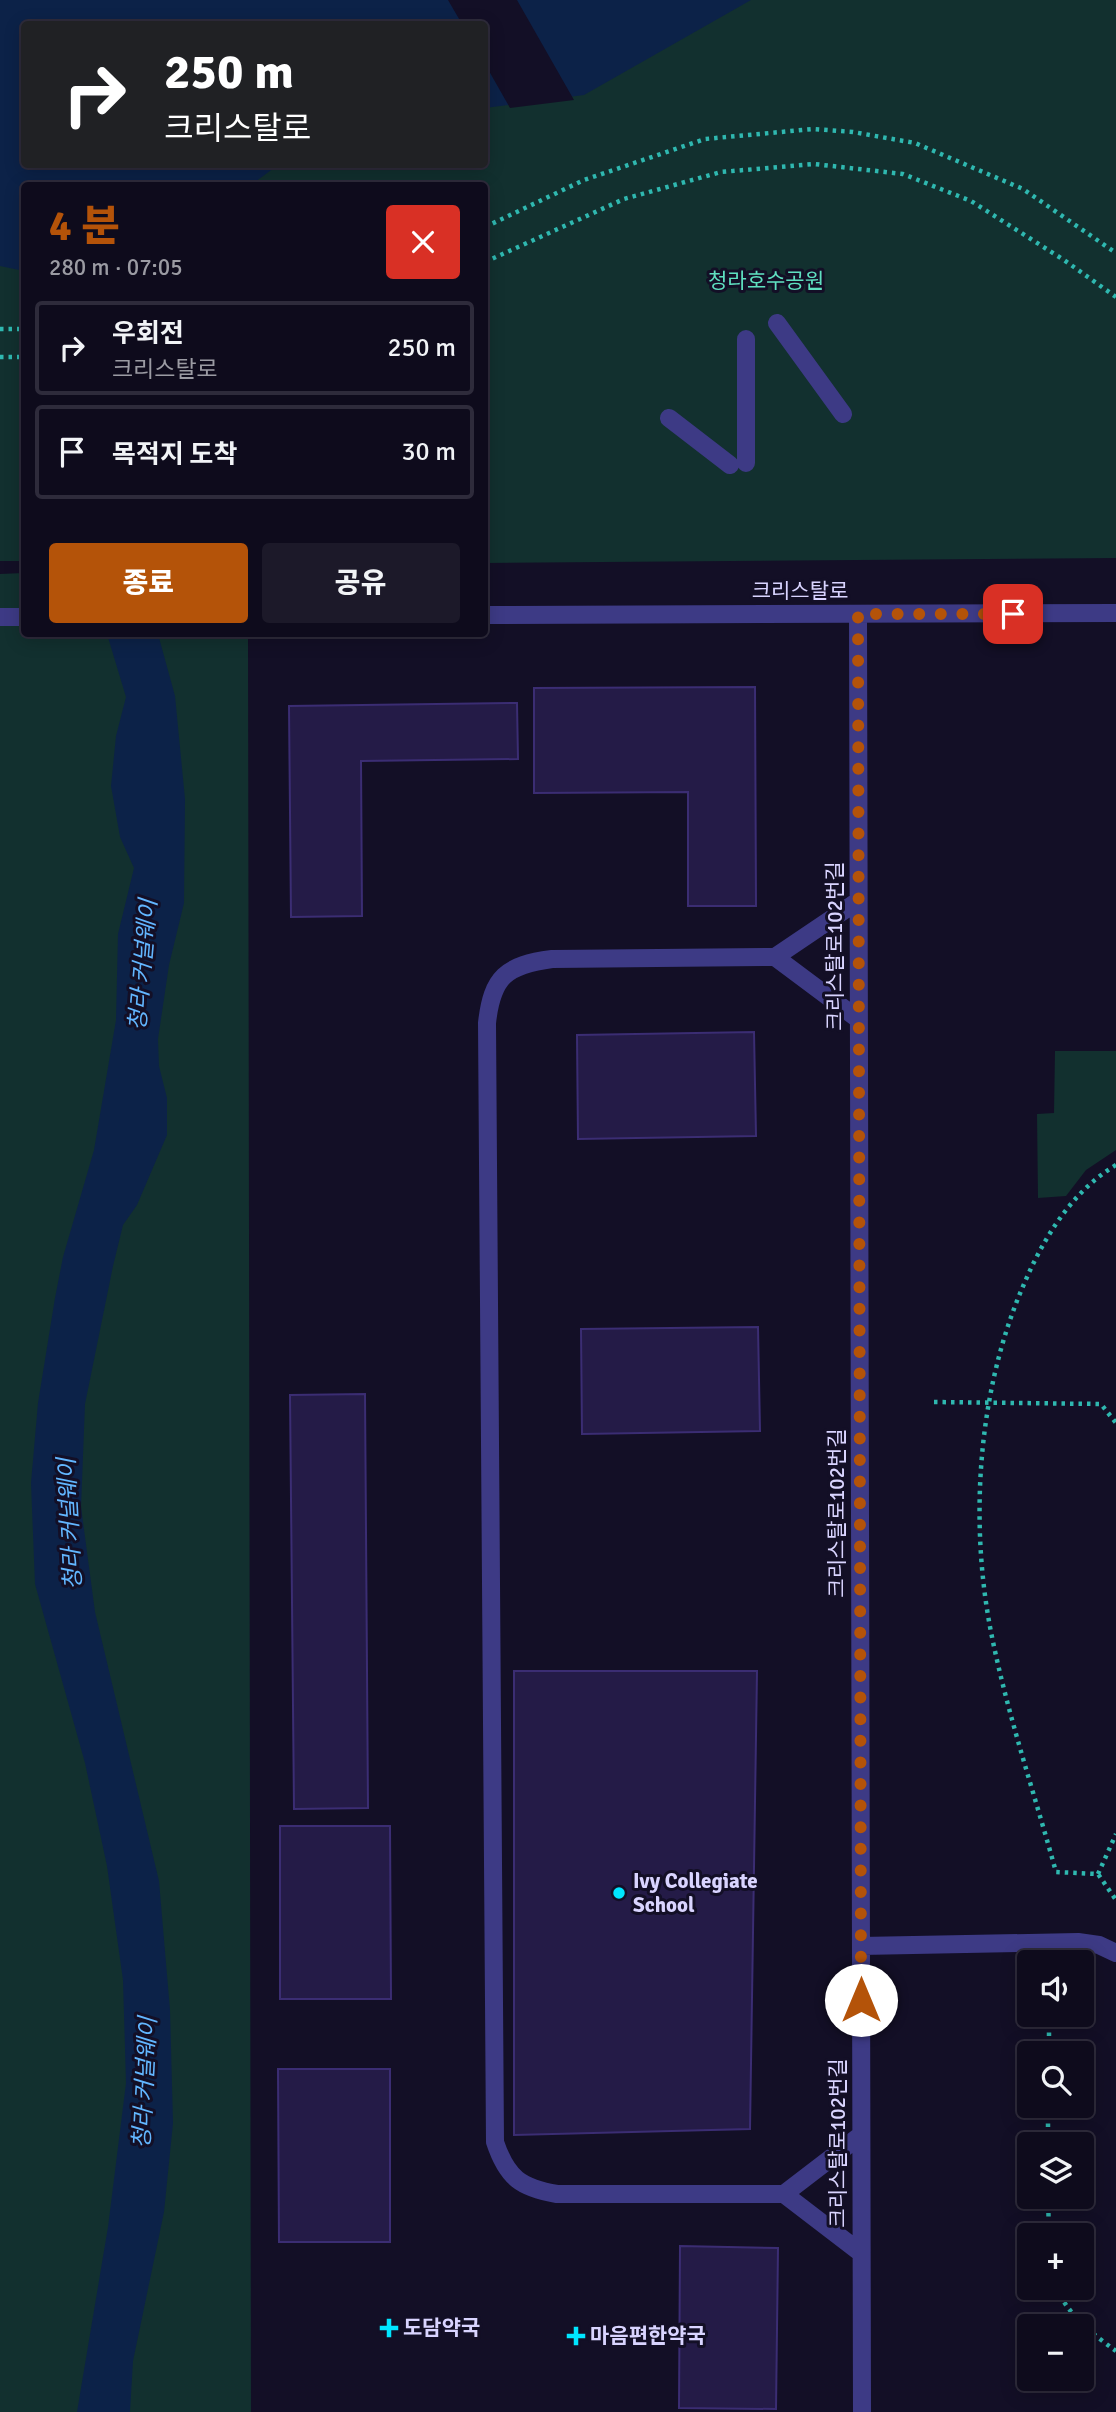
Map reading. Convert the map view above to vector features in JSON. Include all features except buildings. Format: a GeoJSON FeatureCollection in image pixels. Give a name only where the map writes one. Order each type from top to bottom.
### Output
{"type":"FeatureCollection","features":[{"type":"Feature","properties":{"kind":"street"},"geometry":{"type":"LineString","coordinates":[[777,323],[843,414]]}},
{"type":"Feature","properties":{"kind":"street"},"geometry":{"type":"LineString","coordinates":[[669,418],[738,464],[746,340]]}},
{"type":"Feature","properties":{"kind":"street","name":"크리스탈로"},"geometry":{"type":"LineString","coordinates":[[488,615],[1116,613]]}},
{"type":"Feature","properties":{"kind":"street","name":"크리스탈로102번길"},"geometry":{"type":"LineString","coordinates":[[858,614],[862,2412]]}},
{"type":"Feature","properties":{"kind":"street"},"geometry":{"type":"LineString","coordinates":[[0,617],[21,617]]}},
{"type":"Feature","properties":{"kind":"street"},"geometry":{"type":"LineString","coordinates":[[858,901],[775,957],[530,962],[513,968],[499,981],[490,1000],[487,1023],[495,2142],[502,2163],[516,2180],[534,2190],[557,2194],[784,2194],[861,2135]]}},
{"type":"Feature","properties":{"kind":"street"},"geometry":{"type":"LineString","coordinates":[[775,957],[858,1019]]}},
{"type":"Feature","properties":{"kind":"street"},"geometry":{"type":"LineString","coordinates":[[861,1946],[1078,1942],[1099,1945],[1116,1952]]}},
{"type":"Feature","properties":{"kind":"street"},"geometry":{"type":"LineString","coordinates":[[784,2194],[861,2253]]}},
{"type":"Feature","properties":{"kind":"path"},"geometry":{"type":"LineString","coordinates":[[488,226],[584,180],[705,139],[813,129],[853,132],[915,143],[1023,189],[1116,253]]}},
{"type":"Feature","properties":{"kind":"path"},"geometry":{"type":"LineString","coordinates":[[488,261],[624,199],[721,172],[814,164],[903,174],[971,201],[1064,260],[1116,297]]}},
{"type":"Feature","properties":{"kind":"path"},"geometry":{"type":"LineString","coordinates":[[0,329],[21,329]]}},
{"type":"Feature","properties":{"kind":"path"},"geometry":{"type":"LineString","coordinates":[[0,357],[21,357]]}},
{"type":"Feature","properties":{"kind":"path"},"geometry":{"type":"LineString","coordinates":[[1098,1874],[1056,1872],[1000,1673],[985,1595],[982,1468],[988,1403],[1009,1317],[1040,1248],[1060,1218],[1104,1172],[1116,1165]]}},
{"type":"Feature","properties":{"kind":"path"},"geometry":{"type":"LineString","coordinates":[[934,1402],[1101,1404],[1116,1423]]}},
{"type":"Feature","properties":{"kind":"path"},"geometry":{"type":"LineString","coordinates":[[1098,1874],[1116,1834]]}},
{"type":"Feature","properties":{"kind":"path"},"geometry":{"type":"LineString","coordinates":[[1098,1874],[1116,1900]]}},
{"type":"Feature","properties":{"kind":"path"},"geometry":{"type":"LineString","coordinates":[[1065,2300],[1072,2312],[1097,2337],[1116,2351]]}},
{"type":"Feature","properties":{"kind":"green space","name":"청라호수공원"},"geometry":{"type":"Polygon","coordinates":[[[0,0],[1116,0],[1116,558],[488,563],[488,182],[21,182],[21,561],[0,561],[0,0]]]}},
{"type":"Feature","properties":{"kind":"green space"},"geometry":{"type":"Polygon","coordinates":[[[21,573],[21,637],[248,637],[251,2412],[0,2412],[0,574],[21,573]]]}},
{"type":"Feature","properties":{"kind":"green space"},"geometry":{"type":"Polygon","coordinates":[[[1055,1051],[1116,1051],[1116,1150],[1086,1170],[1066,1196],[1038,1198],[1037,1114],[1054,1113],[1055,1051]]]}},
{"type":"Feature","properties":{"kind":"water"},"geometry":{"type":"Polygon","coordinates":[[[0,0],[751,0],[584,95],[488,108],[488,21],[21,21],[21,168],[274,168],[255,182],[21,182],[21,270],[0,266],[0,0]]]}},
{"type":"Feature","properties":{"kind":"water","name":"청라 커널웨이"},"geometry":{"type":"Polygon","coordinates":[[[108,637],[159,637],[175,696],[185,799],[184,903],[169,965],[158,1039],[159,1066],[167,1098],[167,1135],[137,1205],[123,1225],[113,1266],[85,1404],[81,1507],[95,1612],[159,1881],[170,2010],[173,2123],[164,2212],[133,2361],[130,2412],[77,2412],[108,2227],[126,2083],[123,1980],[107,1866],[85,1763],[35,1584],[31,1483],[38,1403],[55,1298],[63,1257],[94,1150],[116,1020],[118,934],[134,868],[120,837],[111,786],[116,736],[126,697],[108,637]]]}},
{"type":"Feature","properties":{"kind":"pier"},"geometry":{"type":"Polygon","coordinates":[[[448,0],[517,0],[574,100],[510,108],[488,69],[488,21],[460,21],[448,0]]]}},
{"type":"Feature","properties":{"kind":"place","name":"Ivy Collegiate School"},"geometry":{"type":"Point","coordinates":[619,1893]}},
{"type":"Feature","properties":{"kind":"place","name":"도담약국"},"geometry":{"type":"Point","coordinates":[389,2328]}},
{"type":"Feature","properties":{"kind":"place","name":"마음편한약국"},"geometry":{"type":"Point","coordinates":[576,2336]}},
{"type":"Feature","properties":{"kind":"route"},"geometry":{"type":"LineString","coordinates":[[861,2000],[858,614],[1013,614]]}}]}
